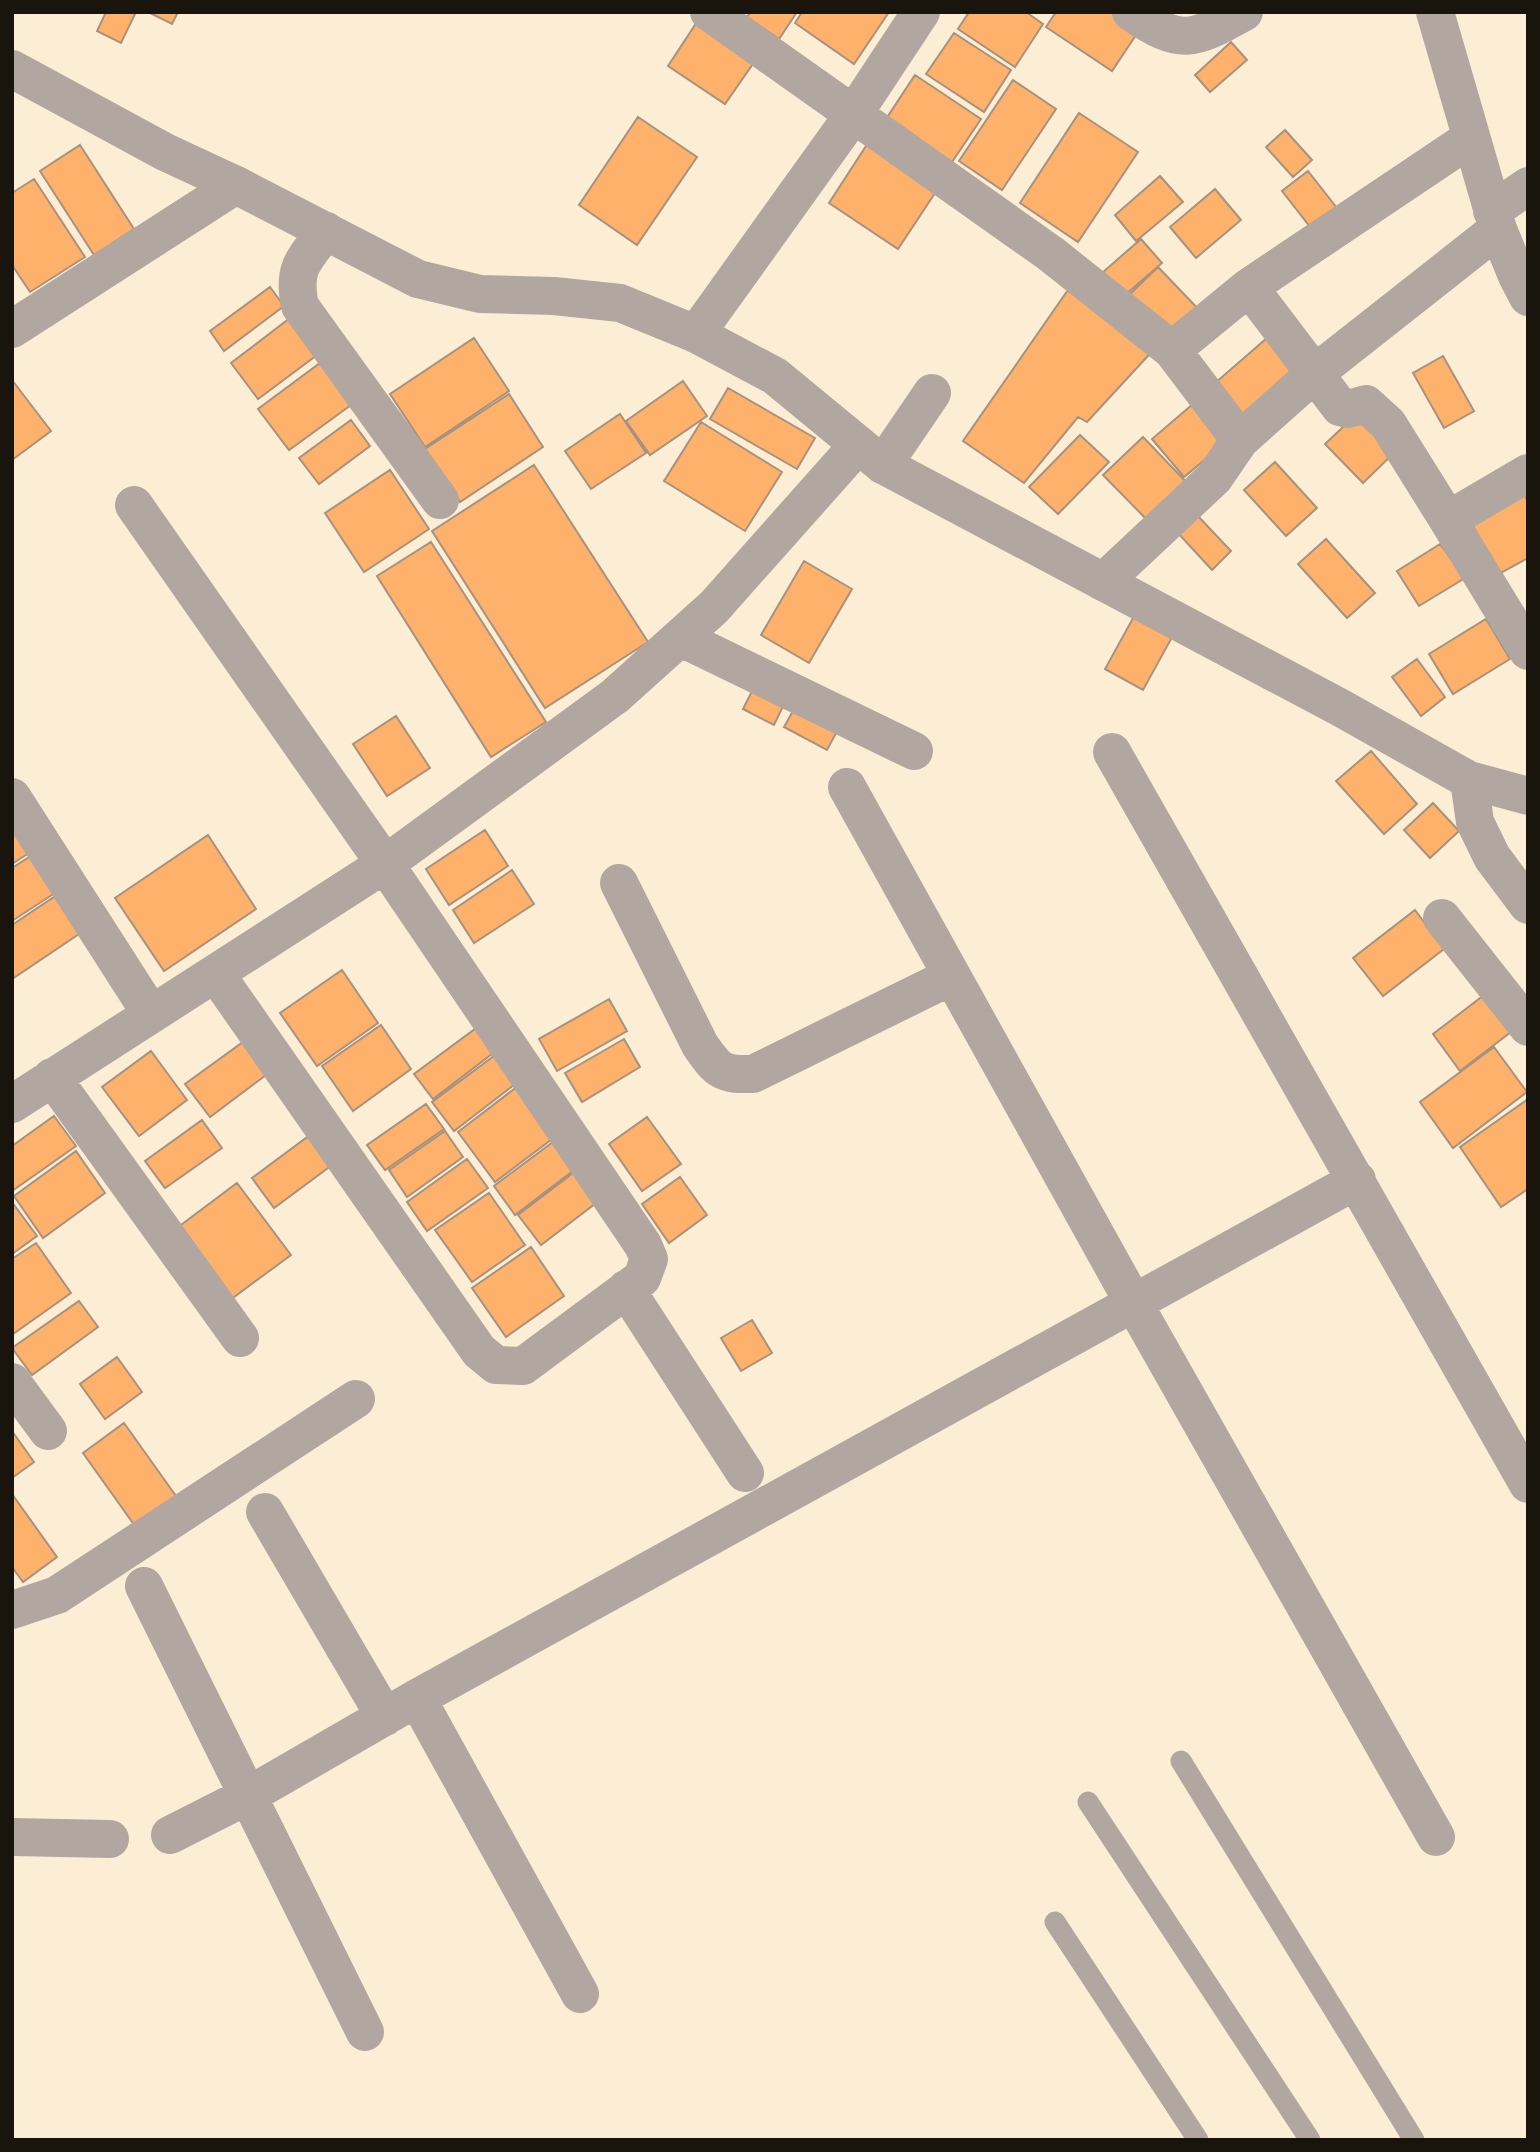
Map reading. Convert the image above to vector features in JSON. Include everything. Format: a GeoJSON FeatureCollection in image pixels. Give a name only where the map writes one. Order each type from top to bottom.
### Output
{"type":"FeatureCollection","features":[{"type":"Feature","properties":{"kind":"street"},"geometry":{"type":"LineString","coordinates":[[709,12],[1051,254],[1172,350],[1240,440]]}},
{"type":"Feature","properties":{"kind":"street"},"geometry":{"type":"LineString","coordinates":[[696,334],[853,115],[921,12]]}},
{"type":"Feature","properties":{"kind":"street"},"geometry":{"type":"LineString","coordinates":[[1131,12],[1153,27],[1184,37],[1205,34],[1244,12]]}},
{"type":"Feature","properties":{"kind":"street"},"geometry":{"type":"LineString","coordinates":[[1434,12],[1495,220],[1528,297]]}},
{"type":"Feature","properties":{"kind":"street"},"geometry":{"type":"LineString","coordinates":[[12,69],[165,152],[326,230],[418,279],[480,294],[554,296],[620,303],[696,334],[775,376],[870,455],[1341,708],[1469,780],[1528,796]]}},
{"type":"Feature","properties":{"kind":"street"},"geometry":{"type":"LineString","coordinates":[[1172,350],[1249,287],[1471,138]]}},
{"type":"Feature","properties":{"kind":"street"},"geometry":{"type":"LineString","coordinates":[[12,329],[236,185]]}},
{"type":"Feature","properties":{"kind":"street"},"geometry":{"type":"LineString","coordinates":[[1103,582],[1214,478],[1240,440],[1495,220],[1528,186]]}},
{"type":"Feature","properties":{"kind":"street"},"geometry":{"type":"LineString","coordinates":[[326,230],[301,263],[296,284],[300,306],[440,500]]}},
{"type":"Feature","properties":{"kind":"street"},"geometry":{"type":"LineString","coordinates":[[1249,287],[1340,407],[1348,409],[1366,404],[1388,424],[1528,651]]}},
{"type":"Feature","properties":{"kind":"street"},"geometry":{"type":"LineString","coordinates":[[12,1104],[385,864],[615,696],[714,607],[932,393]]}},
{"type":"Feature","properties":{"kind":"street"},"geometry":{"type":"LineString","coordinates":[[1448,520],[1528,473]]}},
{"type":"Feature","properties":{"kind":"street"},"geometry":{"type":"LineString","coordinates":[[134,505],[385,864],[643,1245],[649,1259],[642,1278],[523,1366],[496,1366],[479,1351],[216,974]]}},
{"type":"Feature","properties":{"kind":"street"},"geometry":{"type":"LineString","coordinates":[[681,638],[914,751]]}},
{"type":"Feature","properties":{"kind":"street"},"geometry":{"type":"LineString","coordinates":[[1112,752],[1528,1484]]}},
{"type":"Feature","properties":{"kind":"street"},"geometry":{"type":"LineString","coordinates":[[1469,780],[1475,822],[1492,857],[1528,905]]}},
{"type":"Feature","properties":{"kind":"street"},"geometry":{"type":"LineString","coordinates":[[847,788],[1133,1302],[1436,1837]]}},
{"type":"Feature","properties":{"kind":"street"},"geometry":{"type":"LineString","coordinates":[[12,796],[151,1014]]}},
{"type":"Feature","properties":{"kind":"street"},"geometry":{"type":"LineString","coordinates":[[619,883],[701,1045],[713,1064],[731,1075],[753,1074],[952,976]]}},
{"type":"Feature","properties":{"kind":"street"},"geometry":{"type":"LineString","coordinates":[[1443,918],[1528,1027]]}},
{"type":"Feature","properties":{"kind":"street"},"geometry":{"type":"LineString","coordinates":[[52,1077],[240,1338]]}},
{"type":"Feature","properties":{"kind":"street"},"geometry":{"type":"LineString","coordinates":[[170,1835],[249,1795],[401,1708],[1357,1180]]}},
{"type":"Feature","properties":{"kind":"street"},"geometry":{"type":"LineString","coordinates":[[626,1289],[745,1473]]}},
{"type":"Feature","properties":{"kind":"street"},"geometry":{"type":"LineString","coordinates":[[12,1382],[48,1432]]}},
{"type":"Feature","properties":{"kind":"street"},"geometry":{"type":"LineString","coordinates":[[12,1609],[57,1595],[356,1399]]}},
{"type":"Feature","properties":{"kind":"street"},"geometry":{"type":"LineString","coordinates":[[265,1512],[401,1708],[580,1994]]}},
{"type":"Feature","properties":{"kind":"street"},"geometry":{"type":"LineString","coordinates":[[144,1586],[365,2032]]}},
{"type":"Feature","properties":{"kind":"street"},"geometry":{"type":"LineString","coordinates":[[12,1836],[110,1839]]}},
{"type":"Feature","properties":{"kind":"lane"},"geometry":{"type":"LineString","coordinates":[[1181,1760],[1413,2140]]}},
{"type":"Feature","properties":{"kind":"lane"},"geometry":{"type":"LineString","coordinates":[[1088,1802],[1310,2140]]}},
{"type":"Feature","properties":{"kind":"lane"},"geometry":{"type":"LineString","coordinates":[[1055,1922],[1198,2140]]}},
{"type":"Feature","properties":{"kind":"building"},"geometry":{"type":"Polygon","coordinates":[[[106,12],[136,12],[121,43],[97,31],[106,12]]]}},
{"type":"Feature","properties":{"kind":"building"},"geometry":{"type":"Polygon","coordinates":[[[148,12],[178,12],[172,24],[148,12]]]}},
{"type":"Feature","properties":{"kind":"building"},"geometry":{"type":"Polygon","coordinates":[[[750,12],[797,12],[779,39],[747,17],[750,12]]]}},
{"type":"Feature","properties":{"kind":"building"},"geometry":{"type":"Polygon","coordinates":[[[802,12],[889,12],[854,64],[795,23],[802,12]]]}},
{"type":"Feature","properties":{"kind":"building"},"geometry":{"type":"Polygon","coordinates":[[[969,12],[1026,12],[1043,24],[1015,67],[958,29],[969,12]]]}},
{"type":"Feature","properties":{"kind":"building"},"geometry":{"type":"Polygon","coordinates":[[[1056,12],[1115,12],[1140,29],[1112,71],[1046,27],[1056,12]]]}},
{"type":"Feature","properties":{"kind":"building"},"geometry":{"type":"Polygon","coordinates":[[[699,19],[757,58],[725,104],[668,66],[699,19]]]}},
{"type":"Feature","properties":{"kind":"building"},"geometry":{"type":"Polygon","coordinates":[[[954,33],[1011,70],[984,112],[926,74],[954,33]]]}},
{"type":"Feature","properties":{"kind":"building"},"geometry":{"type":"Polygon","coordinates":[[[1231,42],[1247,60],[1210,92],[1195,75],[1231,42]]]}},
{"type":"Feature","properties":{"kind":"building"},"geometry":{"type":"Polygon","coordinates":[[[915,75],[981,119],[952,162],[886,119],[915,75]]]}},
{"type":"Feature","properties":{"kind":"building"},"geometry":{"type":"Polygon","coordinates":[[[1013,80],[1056,109],[1002,190],[959,161],[1013,80]]]}},
{"type":"Feature","properties":{"kind":"building"},"geometry":{"type":"Polygon","coordinates":[[[1079,113],[1138,152],[1078,242],[1020,203],[1079,113]]]}},
{"type":"Feature","properties":{"kind":"building"},"geometry":{"type":"Polygon","coordinates":[[[638,117],[697,157],[637,245],[579,205],[638,117]]]}},
{"type":"Feature","properties":{"kind":"building"},"geometry":{"type":"Polygon","coordinates":[[[1285,130],[1312,160],[1293,177],[1266,147],[1285,130]]]}},
{"type":"Feature","properties":{"kind":"building"},"geometry":{"type":"Polygon","coordinates":[[[868,143],[937,190],[898,249],[829,203],[868,143]]]}},
{"type":"Feature","properties":{"kind":"building"},"geometry":{"type":"Polygon","coordinates":[[[80,145],[134,229],[94,255],[40,171],[80,145]]]}},
{"type":"Feature","properties":{"kind":"building"},"geometry":{"type":"Polygon","coordinates":[[[1308,171],[1337,208],[1311,228],[1282,191],[1308,171]]]}},
{"type":"Feature","properties":{"kind":"building"},"geometry":{"type":"Polygon","coordinates":[[[1160,176],[1183,202],[1136,241],[1115,215],[1160,176]]]}},
{"type":"Feature","properties":{"kind":"building"},"geometry":{"type":"Polygon","coordinates":[[[34,179],[85,257],[30,292],[12,265],[12,193],[34,179]]]}},
{"type":"Feature","properties":{"kind":"building"},"geometry":{"type":"Polygon","coordinates":[[[1215,189],[1241,220],[1196,258],[1170,227],[1215,189]]]}},
{"type":"Feature","properties":{"kind":"building"},"geometry":{"type":"Polygon","coordinates":[[[1141,239],[1162,263],[1124,296],[1103,272],[1141,239]]]}},
{"type":"Feature","properties":{"kind":"building"},"geometry":{"type":"Polygon","coordinates":[[[1158,267],[1205,316],[1175,343],[1129,295],[1158,267]]]}},
{"type":"Feature","properties":{"kind":"building"},"geometry":{"type":"Polygon","coordinates":[[[1077,277],[1158,345],[1087,422],[1078,417],[1024,483],[963,441],[1077,277]]]}},
{"type":"Feature","properties":{"kind":"building"},"geometry":{"type":"Polygon","coordinates":[[[270,287],[284,306],[224,351],[210,331],[270,287]]]}},
{"type":"Feature","properties":{"kind":"building"},"geometry":{"type":"Polygon","coordinates":[[[290,318],[317,355],[258,399],[231,363],[290,318]]]}},
{"type":"Feature","properties":{"kind":"building"},"geometry":{"type":"Polygon","coordinates":[[[474,338],[509,391],[425,447],[390,394],[474,338]]]}},
{"type":"Feature","properties":{"kind":"building"},"geometry":{"type":"Polygon","coordinates":[[[1267,338],[1300,375],[1240,428],[1207,390],[1267,338]]]}},
{"type":"Feature","properties":{"kind":"building"},"geometry":{"type":"Polygon","coordinates":[[[1443,356],[1474,411],[1444,428],[1413,373],[1443,356]]]}},
{"type":"Feature","properties":{"kind":"building"},"geometry":{"type":"Polygon","coordinates":[[[320,363],[351,405],[289,450],[258,409],[320,363]]]}},
{"type":"Feature","properties":{"kind":"building"},"geometry":{"type":"Polygon","coordinates":[[[12,380],[51,431],[12,460],[12,380]]]}},
{"type":"Feature","properties":{"kind":"building"},"geometry":{"type":"Polygon","coordinates":[[[683,381],[707,416],[650,455],[626,421],[683,381]]]}},
{"type":"Feature","properties":{"kind":"building"},"geometry":{"type":"Polygon","coordinates":[[[728,388],[815,438],[797,469],[710,419],[728,388]]]}},
{"type":"Feature","properties":{"kind":"building"},"geometry":{"type":"Polygon","coordinates":[[[509,394],[543,447],[460,502],[425,449],[509,394]]]}},
{"type":"Feature","properties":{"kind":"building"},"geometry":{"type":"Polygon","coordinates":[[[1193,404],[1225,443],[1184,477],[1152,439],[1193,404]]]}},
{"type":"Feature","properties":{"kind":"building"},"geometry":{"type":"Polygon","coordinates":[[[1359,412],[1396,451],[1363,483],[1325,444],[1359,412]]]}},
{"type":"Feature","properties":{"kind":"building"},"geometry":{"type":"Polygon","coordinates":[[[620,414],[646,453],[591,489],[565,451],[620,414]]]}},
{"type":"Feature","properties":{"kind":"building"},"geometry":{"type":"Polygon","coordinates":[[[351,420],[370,446],[319,484],[299,458],[351,420]]]}},
{"type":"Feature","properties":{"kind":"building"},"geometry":{"type":"Polygon","coordinates":[[[701,422],[782,472],[745,531],[664,481],[701,422]]]}},
{"type":"Feature","properties":{"kind":"building"},"geometry":{"type":"Polygon","coordinates":[[[1080,435],[1109,462],[1058,514],[1029,487],[1080,435]]]}},
{"type":"Feature","properties":{"kind":"building"},"geometry":{"type":"Polygon","coordinates":[[[1143,437],[1192,488],[1153,526],[1103,475],[1143,437]]]}},
{"type":"Feature","properties":{"kind":"building"},"geometry":{"type":"Polygon","coordinates":[[[1275,462],[1317,508],[1286,536],[1244,490],[1275,462]]]}},
{"type":"Feature","properties":{"kind":"building"},"geometry":{"type":"Polygon","coordinates":[[[534,465],[648,642],[545,708],[432,531],[534,465]]]}},
{"type":"Feature","properties":{"kind":"building"},"geometry":{"type":"Polygon","coordinates":[[[390,470],[429,529],[364,572],[325,513],[390,470]]]}},
{"type":"Feature","properties":{"kind":"building"},"geometry":{"type":"Polygon","coordinates":[[[1522,490],[1528,502],[1528,558],[1499,574],[1469,519],[1522,490]]]}},
{"type":"Feature","properties":{"kind":"building"},"geometry":{"type":"Polygon","coordinates":[[[1196,514],[1231,551],[1212,570],[1177,532],[1196,514]]]}},
{"type":"Feature","properties":{"kind":"building"},"geometry":{"type":"Polygon","coordinates":[[[1326,539],[1375,593],[1347,618],[1298,564],[1326,539]]]}},
{"type":"Feature","properties":{"kind":"building"},"geometry":{"type":"Polygon","coordinates":[[[431,542],[546,722],[491,757],[377,576],[431,542]]]}},
{"type":"Feature","properties":{"kind":"building"},"geometry":{"type":"Polygon","coordinates":[[[1440,544],[1465,578],[1419,606],[1397,571],[1440,544]]]}},
{"type":"Feature","properties":{"kind":"building"},"geometry":{"type":"Polygon","coordinates":[[[804,561],[852,589],[809,663],[761,635],[804,561]]]}},
{"type":"Feature","properties":{"kind":"building"},"geometry":{"type":"Polygon","coordinates":[[[1138,609],[1176,630],[1143,690],[1105,669],[1138,609]]]}},
{"type":"Feature","properties":{"kind":"building"},"geometry":{"type":"Polygon","coordinates":[[[1486,619],[1510,659],[1453,694],[1429,654],[1486,619]]]}},
{"type":"Feature","properties":{"kind":"building"},"geometry":{"type":"Polygon","coordinates":[[[1417,659],[1445,697],[1421,716],[1392,677],[1417,659]]]}},
{"type":"Feature","properties":{"kind":"building"},"geometry":{"type":"Polygon","coordinates":[[[757,681],[788,696],[774,725],[743,709],[757,681]]]}},
{"type":"Feature","properties":{"kind":"building"},"geometry":{"type":"Polygon","coordinates":[[[799,700],[842,722],[827,750],[784,727],[799,700]]]}},
{"type":"Feature","properties":{"kind":"building"},"geometry":{"type":"Polygon","coordinates":[[[396,716],[430,768],[387,796],[353,744],[396,716]]]}},
{"type":"Feature","properties":{"kind":"building"},"geometry":{"type":"Polygon","coordinates":[[[1371,751],[1417,804],[1384,834],[1336,781],[1371,751]]]}},
{"type":"Feature","properties":{"kind":"building"},"geometry":{"type":"Polygon","coordinates":[[[1433,803],[1459,831],[1430,858],[1404,830],[1433,803]]]}},
{"type":"Feature","properties":{"kind":"building"},"geometry":{"type":"Polygon","coordinates":[[[12,821],[32,851],[12,864],[12,821]]]}},
{"type":"Feature","properties":{"kind":"building"},"geometry":{"type":"Polygon","coordinates":[[[485,830],[508,866],[449,905],[426,869],[485,830]]]}},
{"type":"Feature","properties":{"kind":"building"},"geometry":{"type":"Polygon","coordinates":[[[208,835],[256,909],[164,971],[115,898],[208,835]]]}},
{"type":"Feature","properties":{"kind":"building"},"geometry":{"type":"Polygon","coordinates":[[[34,854],[58,891],[12,921],[12,868],[34,854]]]}},
{"type":"Feature","properties":{"kind":"building"},"geometry":{"type":"Polygon","coordinates":[[[512,870],[534,904],[474,943],[453,910],[512,870]]]}},
{"type":"Feature","properties":{"kind":"building"},"geometry":{"type":"Polygon","coordinates":[[[60,893],[85,930],[12,979],[12,925],[60,893]]]}},
{"type":"Feature","properties":{"kind":"building"},"geometry":{"type":"Polygon","coordinates":[[[1415,910],[1444,949],[1383,996],[1353,958],[1415,910]]]}},
{"type":"Feature","properties":{"kind":"building"},"geometry":{"type":"Polygon","coordinates":[[[342,970],[378,1023],[317,1066],[280,1013],[342,970]]]}},
{"type":"Feature","properties":{"kind":"building"},"geometry":{"type":"Polygon","coordinates":[[[1492,989],[1520,1025],[1460,1071],[1433,1034],[1492,989]]]}},
{"type":"Feature","properties":{"kind":"building"},"geometry":{"type":"Polygon","coordinates":[[[609,999],[627,1031],[557,1071],[539,1039],[609,999]]]}},
{"type":"Feature","properties":{"kind":"building"},"geometry":{"type":"Polygon","coordinates":[[[381,1025],[411,1069],[353,1111],[322,1066],[381,1025]]]}},
{"type":"Feature","properties":{"kind":"building"},"geometry":{"type":"Polygon","coordinates":[[[479,1026],[497,1050],[433,1099],[414,1074],[479,1026]]]}},
{"type":"Feature","properties":{"kind":"building"},"geometry":{"type":"Polygon","coordinates":[[[624,1039],[640,1067],[582,1102],[565,1073],[624,1039]]]}},
{"type":"Feature","properties":{"kind":"building"},"geometry":{"type":"Polygon","coordinates":[[[243,1042],[266,1075],[210,1117],[185,1084],[243,1042]]]}},
{"type":"Feature","properties":{"kind":"building"},"geometry":{"type":"Polygon","coordinates":[[[1494,1047],[1527,1092],[1453,1148],[1420,1102],[1494,1047]]]}},
{"type":"Feature","properties":{"kind":"building"},"geometry":{"type":"Polygon","coordinates":[[[151,1051],[187,1100],[139,1136],[102,1087],[151,1051]]]}},
{"type":"Feature","properties":{"kind":"building"},"geometry":{"type":"Polygon","coordinates":[[[498,1053],[519,1081],[454,1131],[432,1102],[498,1053]]]}},
{"type":"Feature","properties":{"kind":"building"},"geometry":{"type":"Polygon","coordinates":[[[518,1086],[556,1136],[495,1182],[458,1132],[518,1086]]]}},
{"type":"Feature","properties":{"kind":"building"},"geometry":{"type":"Polygon","coordinates":[[[1528,1099],[1528,1189],[1501,1207],[1460,1147],[1528,1099]]]}},
{"type":"Feature","properties":{"kind":"building"},"geometry":{"type":"Polygon","coordinates":[[[426,1104],[444,1129],[385,1170],[367,1145],[426,1104]]]}},
{"type":"Feature","properties":{"kind":"building"},"geometry":{"type":"Polygon","coordinates":[[[54,1116],[76,1146],[12,1191],[12,1146],[54,1116]]]}},
{"type":"Feature","properties":{"kind":"building"},"geometry":{"type":"Polygon","coordinates":[[[647,1117],[681,1164],[642,1191],[609,1144],[647,1117]]]}},
{"type":"Feature","properties":{"kind":"building"},"geometry":{"type":"Polygon","coordinates":[[[202,1120],[222,1148],[165,1188],[145,1161],[202,1120]]]}},
{"type":"Feature","properties":{"kind":"building"},"geometry":{"type":"Polygon","coordinates":[[[445,1131],[463,1157],[407,1197],[389,1170],[445,1131]]]}},
{"type":"Feature","properties":{"kind":"building"},"geometry":{"type":"Polygon","coordinates":[[[310,1135],[332,1165],[274,1208],[252,1178],[310,1135]]]}},
{"type":"Feature","properties":{"kind":"building"},"geometry":{"type":"Polygon","coordinates":[[[557,1139],[578,1167],[515,1215],[494,1186],[557,1139]]]}},
{"type":"Feature","properties":{"kind":"building"},"geometry":{"type":"Polygon","coordinates":[[[76,1151],[105,1193],[43,1238],[14,1196],[76,1151]]]}},
{"type":"Feature","properties":{"kind":"building"},"geometry":{"type":"Polygon","coordinates":[[[467,1159],[488,1188],[427,1231],[407,1202],[467,1159]]]}},
{"type":"Feature","properties":{"kind":"building"},"geometry":{"type":"Polygon","coordinates":[[[577,1170],[600,1200],[541,1245],[518,1215],[577,1170]]]}},
{"type":"Feature","properties":{"kind":"building"},"geometry":{"type":"Polygon","coordinates":[[[680,1177],[707,1215],[669,1243],[642,1204],[680,1177]]]}},
{"type":"Feature","properties":{"kind":"building"},"geometry":{"type":"Polygon","coordinates":[[[237,1183],[291,1255],[226,1303],[173,1231],[237,1183]]]}},
{"type":"Feature","properties":{"kind":"building"},"geometry":{"type":"Polygon","coordinates":[[[489,1193],[525,1245],[472,1282],[435,1230],[489,1193]]]}},
{"type":"Feature","properties":{"kind":"building"},"geometry":{"type":"Polygon","coordinates":[[[12,1202],[37,1236],[12,1254],[12,1202]]]}},
{"type":"Feature","properties":{"kind":"building"},"geometry":{"type":"Polygon","coordinates":[[[36,1243],[71,1293],[13,1334],[12,1259],[36,1243]]]}},
{"type":"Feature","properties":{"kind":"building"},"geometry":{"type":"Polygon","coordinates":[[[531,1247],[564,1296],[506,1337],[472,1288],[531,1247]]]}},
{"type":"Feature","properties":{"kind":"building"},"geometry":{"type":"Polygon","coordinates":[[[79,1301],[98,1327],[32,1375],[12,1348],[79,1301]]]}},
{"type":"Feature","properties":{"kind":"building"},"geometry":{"type":"Polygon","coordinates":[[[752,1320],[772,1353],[741,1371],[721,1338],[752,1320]]]}},
{"type":"Feature","properties":{"kind":"building"},"geometry":{"type":"Polygon","coordinates":[[[117,1357],[142,1392],[105,1419],[80,1384],[117,1357]]]}},
{"type":"Feature","properties":{"kind":"building"},"geometry":{"type":"Polygon","coordinates":[[[124,1423],[176,1496],[135,1526],[83,1453],[124,1423]]]}},
{"type":"Feature","properties":{"kind":"building"},"geometry":{"type":"Polygon","coordinates":[[[12,1431],[34,1462],[12,1478],[12,1431]]]}},
{"type":"Feature","properties":{"kind":"building"},"geometry":{"type":"Polygon","coordinates":[[[12,1494],[57,1557],[23,1582],[12,1567],[12,1494]]]}}]}
